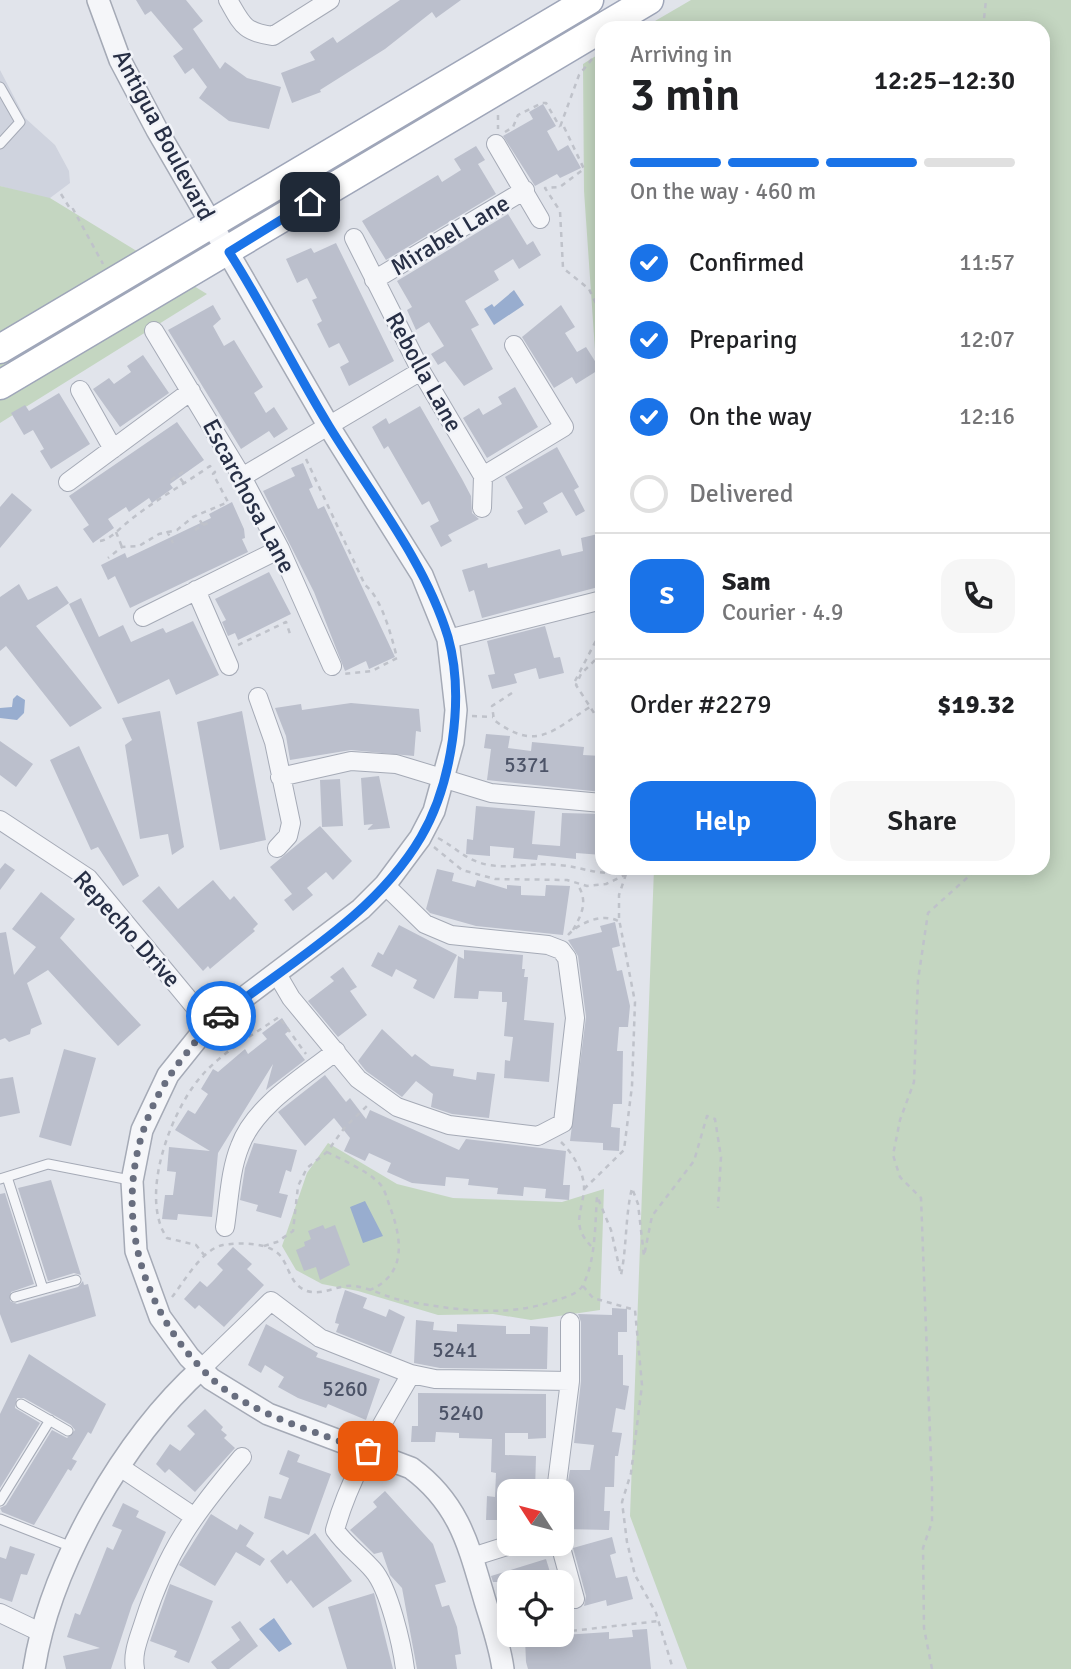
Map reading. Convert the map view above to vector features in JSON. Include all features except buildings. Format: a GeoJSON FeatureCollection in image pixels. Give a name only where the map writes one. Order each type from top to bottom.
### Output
{"type":"FeatureCollection","features":[{"type":"Feature","properties":{"kind":"main road"},"geometry":{"type":"LineString","coordinates":[[0,349],[589,0]]}},
{"type":"Feature","properties":{"kind":"main road"},"geometry":{"type":"LineString","coordinates":[[614,21],[649,0]]}},
{"type":"Feature","properties":{"kind":"main road"},"geometry":{"type":"LineString","coordinates":[[0,385],[229,252],[595,32]]}},
{"type":"Feature","properties":{"kind":"street","name":"Antigua Boulevard"},"geometry":{"type":"LineString","coordinates":[[98,0],[120,60],[212,225],[328,425],[422,575],[448,639],[456,710],[445,779],[423,833],[385,886],[361,909],[209,1024],[168,1075],[142,1130],[132,1181],[136,1251],[157,1309],[189,1357],[211,1379],[268,1414],[411,1468],[428,1480],[449,1506],[466,1535],[501,1660]]}},
{"type":"Feature","properties":{"kind":"street"},"geometry":{"type":"LineString","coordinates":[[228,0],[244,27],[253,33],[273,36],[330,0]]}},
{"type":"Feature","properties":{"kind":"street","name":"Mirabel Lane"},"geometry":{"type":"LineString","coordinates":[[496,144],[540,219]]}},
{"type":"Feature","properties":{"kind":"street","name":"Mirabel Lane"},"geometry":{"type":"LineString","coordinates":[[374,280],[525,190]]}},
{"type":"Feature","properties":{"kind":"street","name":"Rebolla Lane"},"geometry":{"type":"LineString","coordinates":[[354,238],[421,371],[483,477]]}},
{"type":"Feature","properties":{"kind":"street","name":"Escarchosa Lane"},"geometry":{"type":"LineString","coordinates":[[154,331],[242,477],[280,549],[332,666]]}},
{"type":"Feature","properties":{"kind":"street"},"geometry":{"type":"LineString","coordinates":[[482,508],[483,477],[564,427],[514,345]]}},
{"type":"Feature","properties":{"kind":"street"},"geometry":{"type":"LineString","coordinates":[[242,477],[421,371]]}},
{"type":"Feature","properties":{"kind":"street"},"geometry":{"type":"LineString","coordinates":[[80,390],[113,449]]}},
{"type":"Feature","properties":{"kind":"street"},"geometry":{"type":"LineString","coordinates":[[68,482],[191,391]]}},
{"type":"Feature","properties":{"kind":"street"},"geometry":{"type":"LineString","coordinates":[[143,617],[280,549]]}},
{"type":"Feature","properties":{"kind":"street"},"geometry":{"type":"LineString","coordinates":[[196,590],[229,666]]}},
{"type":"Feature","properties":{"kind":"street"},"geometry":{"type":"LineString","coordinates":[[448,639],[595,602]]}},
{"type":"Feature","properties":{"kind":"street"},"geometry":{"type":"LineString","coordinates":[[258,697],[274,742],[291,823],[288,836],[277,848]]}},
{"type":"Feature","properties":{"kind":"street"},"geometry":{"type":"LineString","coordinates":[[280,777],[351,761],[396,764],[491,793],[595,802]]}},
{"type":"Feature","properties":{"kind":"street","name":"Repecho Drive"},"geometry":{"type":"LineString","coordinates":[[0,820],[88,878],[209,1024]]}},
{"type":"Feature","properties":{"kind":"street"},"geometry":{"type":"LineString","coordinates":[[277,974],[291,998],[358,1079],[397,1107],[449,1125],[538,1136],[555,1127],[575,1018],[562,953],[548,945],[451,935],[425,924],[385,886]]}},
{"type":"Feature","properties":{"kind":"street"},"geometry":{"type":"LineString","coordinates":[[225,1227],[239,1147],[249,1129],[270,1104],[336,1051]]}},
{"type":"Feature","properties":{"kind":"street"},"geometry":{"type":"LineString","coordinates":[[34,1669],[40,1632],[74,1547],[120,1467],[182,1386],[271,1301],[320,1338],[411,1374],[435,1379],[570,1381]]}},
{"type":"Feature","properties":{"kind":"street"},"geometry":{"type":"LineString","coordinates":[[558,1479],[570,1381],[570,1322]]}},
{"type":"Feature","properties":{"kind":"street"},"geometry":{"type":"LineString","coordinates":[[405,1669],[387,1602],[374,1571],[346,1546],[335,1530],[340,1511],[368,1451],[411,1374]]}},
{"type":"Feature","properties":{"kind":"street"},"geometry":{"type":"LineString","coordinates":[[135,1669],[134,1653],[157,1583],[193,1516],[242,1457]]}},
{"type":"Feature","properties":{"kind":"street"},"geometry":{"type":"LineString","coordinates":[[120,1467],[193,1516]]}},
{"type":"Feature","properties":{"kind":"street"},"geometry":{"type":"LineString","coordinates":[[472,1557],[497,1549]]}},
{"type":"Feature","properties":{"kind":"street"},"geometry":{"type":"LineString","coordinates":[[563,1556],[575,1599]]}},
{"type":"Feature","properties":{"kind":"street"},"geometry":{"type":"LineString","coordinates":[[0,1613],[40,1632]]}},
{"type":"Feature","properties":{"kind":"lane"},"geometry":{"type":"LineString","coordinates":[[0,88],[20,122],[0,144]]}},
{"type":"Feature","properties":{"kind":"lane"},"geometry":{"type":"LineString","coordinates":[[43,1289],[3,1178],[48,1164],[132,1181]]}},
{"type":"Feature","properties":{"kind":"lane"},"geometry":{"type":"LineString","coordinates":[[15,1297],[76,1280]]}},
{"type":"Feature","properties":{"kind":"lane"},"geometry":{"type":"LineString","coordinates":[[21,1404],[68,1431]]}},
{"type":"Feature","properties":{"kind":"lane"},"geometry":{"type":"LineString","coordinates":[[0,1501],[50,1420]]}},
{"type":"Feature","properties":{"kind":"lane"},"geometry":{"type":"LineString","coordinates":[[0,1519],[74,1547]]}},
{"type":"Feature","properties":{"kind":"path"},"geometry":{"type":"LineString","coordinates":[[984,21],[986,0]]}},
{"type":"Feature","properties":{"kind":"path"},"geometry":{"type":"LineString","coordinates":[[560,127],[579,75],[595,55]]}},
{"type":"Feature","properties":{"kind":"path"},"geometry":{"type":"LineString","coordinates":[[495,108],[498,136],[513,127],[518,115],[542,103],[546,103],[560,127],[564,127],[584,169],[559,187],[545,188],[560,211],[563,268],[589,289],[595,301]]}},
{"type":"Feature","properties":{"kind":"path"},"geometry":{"type":"LineString","coordinates":[[61,194],[71,210],[73,209],[103,264]]}},
{"type":"Feature","properties":{"kind":"path"},"geometry":{"type":"LineString","coordinates":[[306,458],[365,585],[373,593],[389,629],[389,637],[397,658],[372,671],[362,670],[347,675],[332,666]]}},
{"type":"Feature","properties":{"kind":"path"},"geometry":{"type":"LineString","coordinates":[[100,541],[116,532],[144,507],[155,505],[210,466],[228,502],[197,516],[177,530],[167,531],[139,546],[122,547],[108,558]]}},
{"type":"Feature","properties":{"kind":"path"},"geometry":{"type":"LineString","coordinates":[[171,480],[183,472]]}},
{"type":"Feature","properties":{"kind":"path"},"geometry":{"type":"LineString","coordinates":[[178,475],[185,485]]}},
{"type":"Feature","properties":{"kind":"path"},"geometry":{"type":"LineString","coordinates":[[197,516],[203,525]]}},
{"type":"Feature","properties":{"kind":"path"},"geometry":{"type":"LineString","coordinates":[[195,530],[209,522]]}},
{"type":"Feature","properties":{"kind":"path"},"geometry":{"type":"LineString","coordinates":[[167,531],[173,543]]}},
{"type":"Feature","properties":{"kind":"path"},"geometry":{"type":"LineString","coordinates":[[116,532],[122,547]]}},
{"type":"Feature","properties":{"kind":"path"},"geometry":{"type":"LineString","coordinates":[[238,645],[286,622],[291,636]]}},
{"type":"Feature","properties":{"kind":"path"},"geometry":{"type":"LineString","coordinates":[[595,641],[579,669],[576,685],[595,711]]}},
{"type":"Feature","properties":{"kind":"path"},"geometry":{"type":"LineString","coordinates":[[576,685],[581,674],[595,660]]}},
{"type":"Feature","properties":{"kind":"path"},"geometry":{"type":"LineString","coordinates":[[512,693],[492,706],[494,720],[507,730],[531,735],[547,735],[590,707]]}},
{"type":"Feature","properties":{"kind":"path"},"geometry":{"type":"LineString","coordinates":[[423,833],[449,845],[458,854],[489,865],[560,865],[595,873]]}},
{"type":"Feature","properties":{"kind":"path"},"geometry":{"type":"LineString","coordinates":[[423,833],[452,864],[481,876],[606,884],[621,875]]}},
{"type":"Feature","properties":{"kind":"path"},"geometry":{"type":"LineString","coordinates":[[592,1246],[582,1231],[577,1214],[584,1189],[624,1150],[632,1086],[635,1002],[620,923],[619,895],[626,875]]}},
{"type":"Feature","properties":{"kind":"path"},"geometry":{"type":"LineString","coordinates":[[932,1669],[924,1628],[923,1548],[932,1522],[932,1486],[922,1198],[900,1177],[893,1155],[900,1120],[914,1082],[918,980],[928,913],[970,875]]}},
{"type":"Feature","properties":{"kind":"path"},"geometry":{"type":"LineString","coordinates":[[562,953],[583,913],[584,902],[576,883]]}},
{"type":"Feature","properties":{"kind":"path"},"geometry":{"type":"LineString","coordinates":[[573,930],[598,918],[609,917],[620,923]]}},
{"type":"Feature","properties":{"kind":"path"},"geometry":{"type":"LineString","coordinates":[[205,1256],[196,1245],[167,1238],[159,1226],[155,1203],[167,1140],[183,1103],[203,1074],[221,1057],[279,1017],[316,1067]]}},
{"type":"Feature","properties":{"kind":"path"},"geometry":{"type":"LineString","coordinates":[[157,1309],[171,1298],[205,1256],[219,1245],[264,1246],[277,1242],[293,1231],[298,1186],[307,1168],[327,1152],[378,1093]]}},
{"type":"Feature","properties":{"kind":"path"},"geometry":{"type":"LineString","coordinates":[[264,1246],[282,1256],[294,1281],[307,1291],[327,1292],[352,1285],[404,1301],[448,1308],[506,1312],[537,1307],[574,1294],[583,1286],[592,1246],[597,1196],[611,1230],[621,1275],[625,1256],[625,1217],[632,1188],[638,1204],[644,1256],[652,1216],[694,1161],[706,1116],[715,1119],[720,1157],[718,1208]]}},
{"type":"Feature","properties":{"kind":"path"},"geometry":{"type":"LineString","coordinates":[[555,1127],[572,1152],[584,1189]]}},
{"type":"Feature","properties":{"kind":"path"},"geometry":{"type":"LineString","coordinates":[[327,1152],[369,1175],[382,1186],[397,1225],[400,1248],[396,1270],[379,1286],[370,1290]]}},
{"type":"Feature","properties":{"kind":"path"},"geometry":{"type":"LineString","coordinates":[[583,1286],[593,1298],[635,1310],[642,1385],[631,1473],[622,1502],[635,1575],[659,1621],[673,1669]]}},
{"type":"Feature","properties":{"kind":"path"},"geometry":{"type":"LineString","coordinates":[[574,1631],[659,1621]]}},
{"type":"Feature","properties":{"kind":"path"},"geometry":{"type":"LineString","coordinates":[[501,1660],[519,1647]]}},
{"type":"Feature","properties":{"kind":"shaded area"},"geometry":{"type":"Polygon","coordinates":[[[0,70],[25,118],[55,145],[69,171],[70,183],[50,198],[44,199],[0,186],[0,70]]]}},
{"type":"Feature","properties":{"kind":"green space"},"geometry":{"type":"Polygon","coordinates":[[[691,0],[1071,0],[1071,1669],[687,1669],[630,1516],[654,875],[1050,875],[1050,21],[655,21],[691,0]]]}},
{"type":"Feature","properties":{"kind":"green space"},"geometry":{"type":"Polygon","coordinates":[[[595,56],[595,350],[584,191],[583,64],[595,56]]]}},
{"type":"Feature","properties":{"kind":"green space"},"geometry":{"type":"Polygon","coordinates":[[[0,186],[50,198],[207,294],[0,423],[0,186]]]}},
{"type":"Feature","properties":{"kind":"green space"},"geometry":{"type":"Polygon","coordinates":[[[328,1143],[397,1184],[453,1198],[562,1202],[604,1189],[600,1310],[531,1320],[493,1314],[438,1315],[358,1291],[322,1284],[296,1270],[282,1246],[307,1173],[328,1143]]]}},
{"type":"Feature","properties":{"kind":"water"},"geometry":{"type":"Polygon","coordinates":[[[514,290],[524,305],[494,325],[484,309],[492,304],[494,307],[514,290]]]}},
{"type":"Feature","properties":{"kind":"water"},"geometry":{"type":"Polygon","coordinates":[[[17,695],[25,700],[24,713],[17,720],[0,718],[0,708],[12,707],[13,699],[17,695]]]}},
{"type":"Feature","properties":{"kind":"water"},"geometry":{"type":"Polygon","coordinates":[[[365,1201],[383,1236],[363,1243],[350,1207],[365,1201]]]}},
{"type":"Feature","properties":{"kind":"water"},"geometry":{"type":"Polygon","coordinates":[[[274,1618],[292,1644],[279,1652],[259,1629],[274,1618]]]}},
{"type":"Feature","properties":{"kind":"way so far"},"geometry":{"type":"LineString","coordinates":[[221,1016],[209,1024],[168,1075],[142,1130],[131,1189],[136,1251],[160,1317],[189,1357],[211,1379],[268,1414],[368,1451]]}},
{"type":"Feature","properties":{"kind":"route"},"geometry":{"type":"LineString","coordinates":[[221,1016],[361,909],[385,886],[420,838],[434,811],[445,779],[453,742],[456,710],[448,639],[422,575],[328,425],[229,252],[310,202]]}}]}
